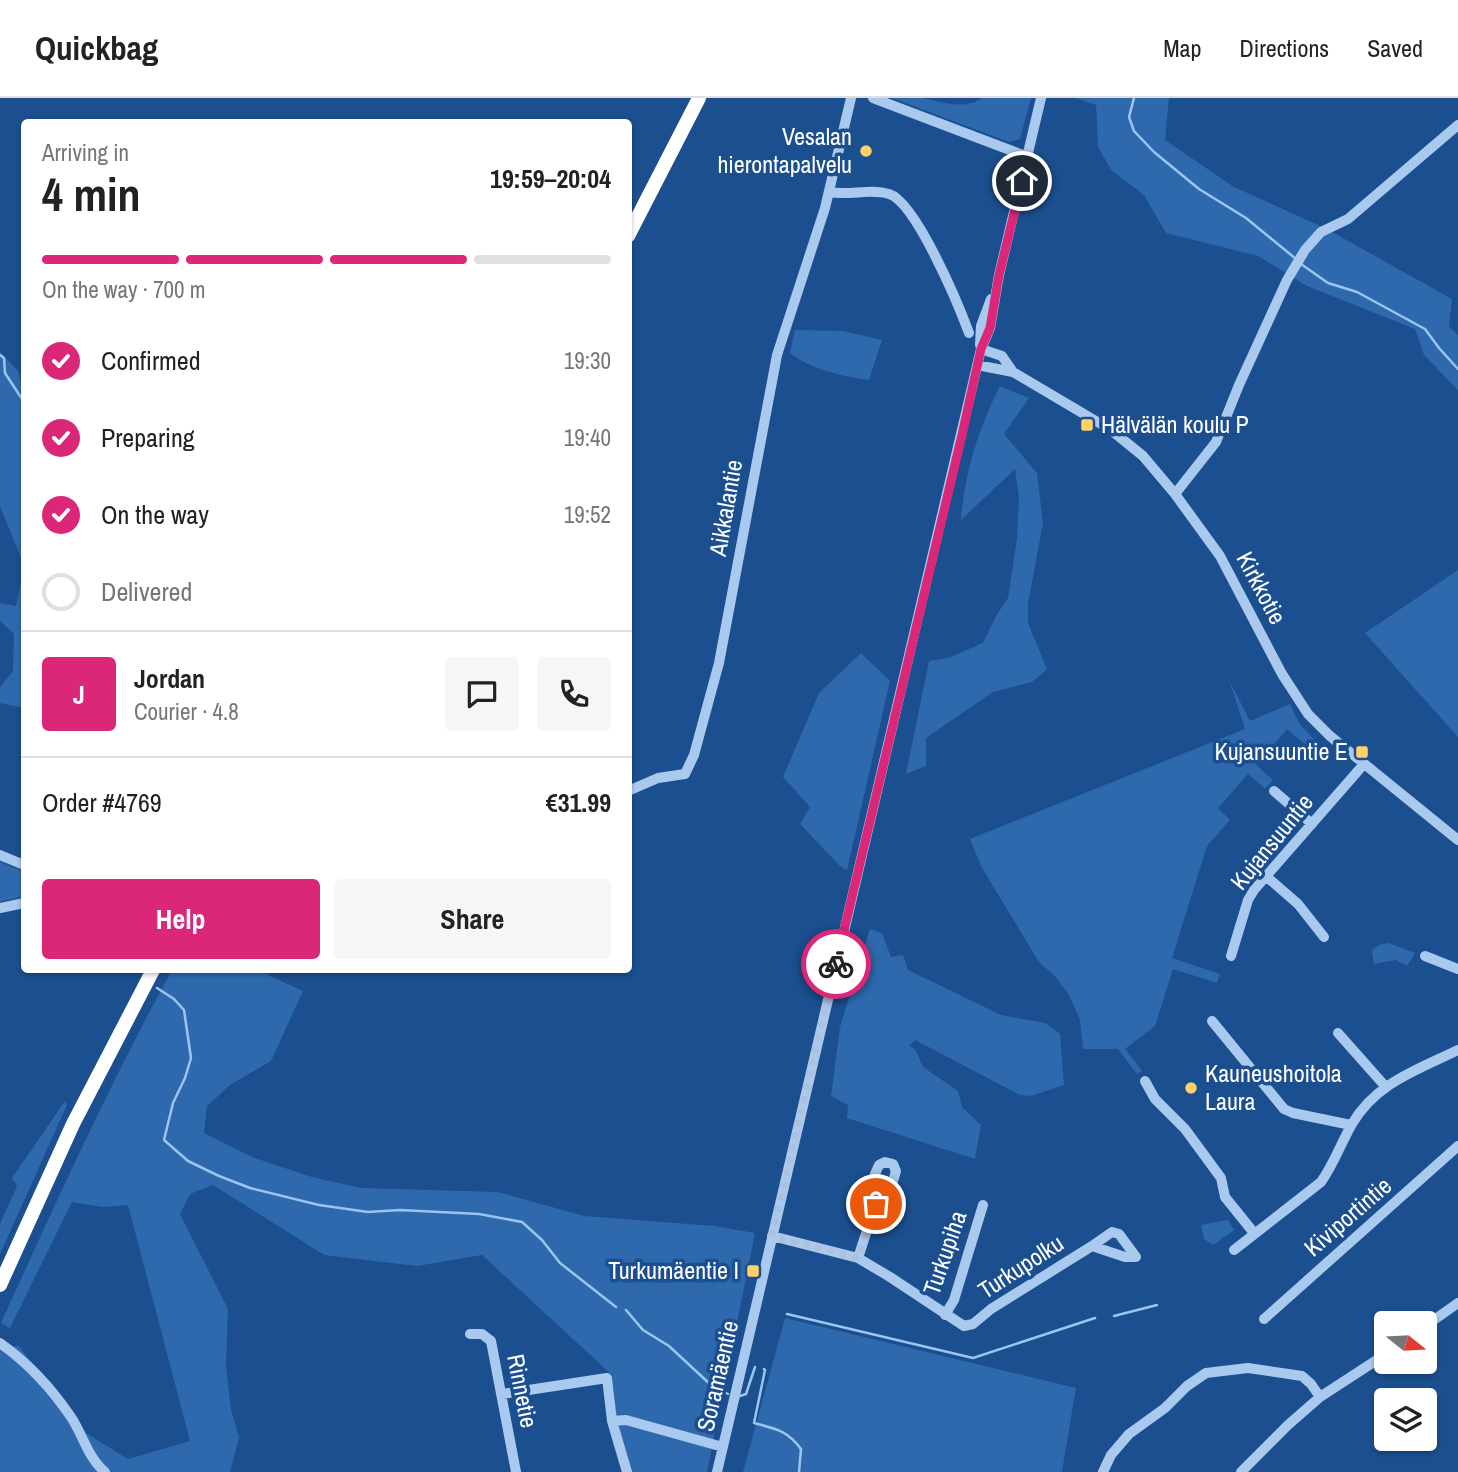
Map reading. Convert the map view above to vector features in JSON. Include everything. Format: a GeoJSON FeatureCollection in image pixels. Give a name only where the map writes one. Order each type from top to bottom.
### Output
{"type":"FeatureCollection","features":[{"type":"Feature","properties":{"kind":"highway"},"geometry":{"type":"LineString","coordinates":[[632,228],[699,98]]}},
{"type":"Feature","properties":{"kind":"highway"},"geometry":{"type":"LineString","coordinates":[[0,1285],[74,1124],[151,973]]}},
{"type":"Feature","properties":{"kind":"street","name":"Aikkalantie"},"geometry":{"type":"LineString","coordinates":[[632,789],[658,778],[685,774],[694,755],[719,663],[777,355],[830,192],[851,98]]}},
{"type":"Feature","properties":{"kind":"street"},"geometry":{"type":"LineString","coordinates":[[873,98],[1028,157]]}},
{"type":"Feature","properties":{"kind":"street","name":"Soramäentie"},"geometry":{"type":"LineString","coordinates":[[717,1472],[977,365],[990,328],[999,275],[1041,98]]}},
{"type":"Feature","properties":{"kind":"street"},"geometry":{"type":"LineString","coordinates":[[1175,494],[1216,442],[1287,280],[1305,250],[1321,232],[1348,219],[1458,125]]}},
{"type":"Feature","properties":{"kind":"street"},"geometry":{"type":"LineString","coordinates":[[830,192],[881,192],[892,194],[900,200],[917,224],[957,300],[969,333]]}},
{"type":"Feature","properties":{"kind":"street","name":"Kirkkotie"},"geometry":{"type":"LineString","coordinates":[[981,349],[1002,356],[1013,372]]}},
{"type":"Feature","properties":{"kind":"street","name":"Kirkkotie"},"geometry":{"type":"LineString","coordinates":[[977,365],[1013,372],[1129,442],[1175,494],[1220,556],[1282,674],[1308,714],[1330,737],[1458,840]]}},
{"type":"Feature","properties":{"kind":"street","name":"Kujansuuntie"},"geometry":{"type":"LineString","coordinates":[[1231,956],[1248,900],[1364,764]]}},
{"type":"Feature","properties":{"kind":"street"},"geometry":{"type":"LineString","coordinates":[[1274,791],[1312,824]]}},
{"type":"Feature","properties":{"kind":"street"},"geometry":{"type":"LineString","coordinates":[[0,855],[21,864]]}},
{"type":"Feature","properties":{"kind":"street"},"geometry":{"type":"LineString","coordinates":[[1267,877],[1298,904],[1324,937]]}},
{"type":"Feature","properties":{"kind":"street"},"geometry":{"type":"LineString","coordinates":[[0,908],[21,904]]}},
{"type":"Feature","properties":{"kind":"street"},"geometry":{"type":"LineString","coordinates":[[1425,956],[1458,969]]}},
{"type":"Feature","properties":{"kind":"street"},"geometry":{"type":"LineString","coordinates":[[1212,1021],[1284,1109],[1351,1125]]}},
{"type":"Feature","properties":{"kind":"street"},"geometry":{"type":"LineString","coordinates":[[1338,1033],[1385,1086]]}},
{"type":"Feature","properties":{"kind":"street"},"geometry":{"type":"LineString","coordinates":[[1234,1250],[1321,1182],[1351,1125],[1385,1086],[1415,1068],[1458,1050]]}},
{"type":"Feature","properties":{"kind":"street"},"geometry":{"type":"LineString","coordinates":[[1145,1081],[1155,1099],[1185,1129],[1221,1178],[1225,1197],[1254,1233]]}},
{"type":"Feature","properties":{"kind":"street","name":"Kiviportintie"},"geometry":{"type":"LineString","coordinates":[[1264,1319],[1458,1146]]}},
{"type":"Feature","properties":{"kind":"street"},"geometry":{"type":"LineString","coordinates":[[858,1258],[880,1190]]}},
{"type":"Feature","properties":{"kind":"street","name":"Turkupiha"},"geometry":{"type":"LineString","coordinates":[[944,1315],[954,1300],[983,1205]]}},
{"type":"Feature","properties":{"kind":"street"},"geometry":{"type":"LineString","coordinates":[[772,1236],[858,1258],[944,1315]]}},
{"type":"Feature","properties":{"kind":"street","name":"Turkupolku"},"geometry":{"type":"LineString","coordinates":[[944,1315],[964,1326],[973,1324],[991,1309],[1092,1246]]}},
{"type":"Feature","properties":{"kind":"street"},"geometry":{"type":"LineString","coordinates":[[1437,1318],[1458,1303]]}},
{"type":"Feature","properties":{"kind":"street","name":"Rinnetie"},"geometry":{"type":"LineString","coordinates":[[470,1334],[482,1334],[491,1341],[516,1472]]}},
{"type":"Feature","properties":{"kind":"street"},"geometry":{"type":"LineString","coordinates":[[0,1343],[37,1376],[58,1401],[71,1418],[97,1464],[105,1472]]}},
{"type":"Feature","properties":{"kind":"street"},"geometry":{"type":"LineString","coordinates":[[1241,1472],[1287,1425],[1320,1397],[1374,1362]]}},
{"type":"Feature","properties":{"kind":"street"},"geometry":{"type":"LineString","coordinates":[[1103,1472],[1111,1455],[1129,1434],[1206,1373],[1248,1368],[1302,1376],[1320,1397]]}},
{"type":"Feature","properties":{"kind":"street"},"geometry":{"type":"LineString","coordinates":[[502,1394],[607,1378],[612,1421],[626,1472]]}},
{"type":"Feature","properties":{"kind":"street"},"geometry":{"type":"LineString","coordinates":[[612,1421],[626,1420],[723,1447]]}},
{"type":"Feature","properties":{"kind":"shaded area"},"geometry":{"type":"Polygon","coordinates":[[[892,98],[921,98],[960,105],[982,98],[1031,98],[1020,139],[1009,142],[892,98]]]}},
{"type":"Feature","properties":{"kind":"shaded area"},"geometry":{"type":"Polygon","coordinates":[[[1076,98],[1169,98],[1165,140],[1234,187],[1325,228],[1452,299],[1449,327],[1458,335],[1458,390],[1424,355],[1415,329],[1307,286],[1258,256],[1166,233],[1144,195],[1111,170],[1098,147],[1096,105],[1076,98]]]}},
{"type":"Feature","properties":{"kind":"shaded area"},"geometry":{"type":"Polygon","coordinates":[[[795,330],[843,331],[882,340],[869,380],[828,371],[808,364],[790,353],[795,330]]]}},
{"type":"Feature","properties":{"kind":"shaded area"},"geometry":{"type":"Polygon","coordinates":[[[0,352],[18,371],[21,381],[21,558],[0,506],[0,352]]]}},
{"type":"Feature","properties":{"kind":"shaded area"},"geometry":{"type":"Polygon","coordinates":[[[1000,386],[1029,398],[1004,434],[1037,473],[1043,523],[1028,604],[1028,623],[1047,669],[1032,682],[993,692],[926,738],[926,766],[906,774],[929,661],[948,658],[983,643],[1008,598],[1017,538],[1019,497],[1015,469],[961,520],[965,485],[974,451],[1000,386]]]}},
{"type":"Feature","properties":{"kind":"shaded area"},"geometry":{"type":"Polygon","coordinates":[[[1458,570],[1458,737],[1365,633],[1458,570]]]}},
{"type":"Feature","properties":{"kind":"shaded area"},"geometry":{"type":"Polygon","coordinates":[[[21,582],[21,707],[0,703],[0,687],[13,671],[14,634],[0,621],[0,603],[16,606],[21,582]]]}},
{"type":"Feature","properties":{"kind":"shaded area"},"geometry":{"type":"Polygon","coordinates":[[[861,653],[890,681],[847,870],[800,824],[810,807],[783,777],[819,693],[861,653]]]}},
{"type":"Feature","properties":{"kind":"shaded area"},"geometry":{"type":"Polygon","coordinates":[[[1229,680],[1250,721],[1290,704],[1299,723],[1319,745],[1314,752],[1287,729],[1256,765],[1273,780],[1265,789],[1248,774],[1218,808],[1230,820],[1207,846],[1172,958],[1220,974],[1217,983],[1173,969],[1155,1026],[1125,1049],[1142,1071],[1137,1074],[1118,1049],[1083,1049],[1080,1020],[1069,995],[1055,976],[1039,962],[982,868],[970,839],[1245,729],[1229,680]]]}},
{"type":"Feature","properties":{"kind":"shaded area"},"geometry":{"type":"Polygon","coordinates":[[[0,862],[21,871],[21,897],[0,902],[0,862]]]}},
{"type":"Feature","properties":{"kind":"shaded area"},"geometry":{"type":"Polygon","coordinates":[[[870,929],[882,933],[891,957],[903,955],[908,970],[1001,1015],[1045,1023],[1060,1034],[1064,1085],[1031,1096],[1020,1095],[915,1040],[909,1046],[915,1049],[923,1067],[958,1091],[962,1107],[981,1125],[975,1159],[847,1118],[848,1105],[831,1096],[840,1027],[870,929]]]}},
{"type":"Feature","properties":{"kind":"shaded area"},"geometry":{"type":"Polygon","coordinates":[[[1388,943],[1415,953],[1407,966],[1396,960],[1374,964],[1372,950],[1388,943]]]}},
{"type":"Feature","properties":{"kind":"shaded area"},"geometry":{"type":"Polygon","coordinates":[[[170,973],[269,973],[268,975],[303,991],[271,1061],[230,1085],[207,1106],[204,1133],[252,1157],[312,1177],[361,1188],[498,1192],[584,1216],[714,1226],[755,1233],[707,1472],[630,1472],[617,1427],[612,1375],[482,1255],[417,1266],[324,1255],[213,1185],[190,1194],[180,1214],[228,1309],[226,1366],[231,1410],[239,1437],[230,1472],[0,1472],[0,1347],[19,1346],[86,1433],[128,1459],[190,1441],[128,1205],[103,1207],[72,1202],[10,1328],[1,1323],[104,1101],[170,973]]]}},
{"type":"Feature","properties":{"kind":"shaded area"},"geometry":{"type":"Polygon","coordinates":[[[65,1101],[67,1105],[0,1254],[0,1224],[17,1186],[12,1178],[65,1101]]]}},
{"type":"Feature","properties":{"kind":"shaded area"},"geometry":{"type":"Polygon","coordinates":[[[1228,1220],[1234,1230],[1213,1245],[1204,1239],[1201,1225],[1228,1220]]]}},
{"type":"Feature","properties":{"kind":"shaded area"},"geometry":{"type":"Polygon","coordinates":[[[785,1318],[1076,1388],[1062,1472],[743,1472],[785,1318]]]}},
{"type":"Feature","properties":{"kind":"waterway"},"geometry":{"type":"LineString","coordinates":[[1134,98],[1129,117],[1134,131],[1154,152],[1199,189],[1246,218],[1296,259]]}},
{"type":"Feature","properties":{"kind":"waterway"},"geometry":{"type":"LineString","coordinates":[[1301,264],[1328,283],[1357,292],[1425,329],[1458,369]]}},
{"type":"Feature","properties":{"kind":"waterway"},"geometry":{"type":"LineString","coordinates":[[0,355],[4,358],[5,373],[21,397]]}},
{"type":"Feature","properties":{"kind":"waterway"},"geometry":{"type":"LineString","coordinates":[[157,988],[174,999],[184,1010],[191,1058],[173,1103],[164,1140],[188,1161],[250,1188],[319,1205],[368,1212],[400,1210],[479,1214],[522,1222],[542,1240],[560,1263],[616,1307]]}},
{"type":"Feature","properties":{"kind":"waterway"},"geometry":{"type":"LineString","coordinates":[[1114,1316],[1157,1305]]}},
{"type":"Feature","properties":{"kind":"waterway"},"geometry":{"type":"LineString","coordinates":[[626,1310],[643,1330],[669,1346],[712,1386],[728,1394]]}},
{"type":"Feature","properties":{"kind":"waterway"},"geometry":{"type":"LineString","coordinates":[[787,1314],[973,1358],[1095,1318]]}},
{"type":"Feature","properties":{"kind":"waterway"},"geometry":{"type":"LineString","coordinates":[[740,1396],[746,1394],[755,1367]]}},
{"type":"Feature","properties":{"kind":"waterway"},"geometry":{"type":"LineString","coordinates":[[764,1369],[754,1423],[780,1431],[796,1443],[801,1449],[799,1472]]}},
{"type":"Feature","properties":{"kind":"way so far"},"geometry":{"type":"LineString","coordinates":[[836,964],[772,1236],[858,1258],[876,1204]]}},
{"type":"Feature","properties":{"kind":"place","name":"Vesalan hierontapalvelu"},"geometry":{"type":"Point","coordinates":[866,151]}},
{"type":"Feature","properties":{"kind":"place","name":"Hälvälän koulu P"},"geometry":{"type":"Point","coordinates":[1087,425]}},
{"type":"Feature","properties":{"kind":"place","name":"Kujansuuntie E"},"geometry":{"type":"Point","coordinates":[1362,752]}},
{"type":"Feature","properties":{"kind":"place","name":"Kauneushoitola Laura"},"geometry":{"type":"Point","coordinates":[1191,1088]}},
{"type":"Feature","properties":{"kind":"place","name":"Turkumäentie I"},"geometry":{"type":"Point","coordinates":[753,1271]}},
{"type":"Feature","properties":{"kind":"route"},"geometry":{"type":"LineString","coordinates":[[836,964],[981,349],[990,328],[999,275],[1022,181]]}}]}
